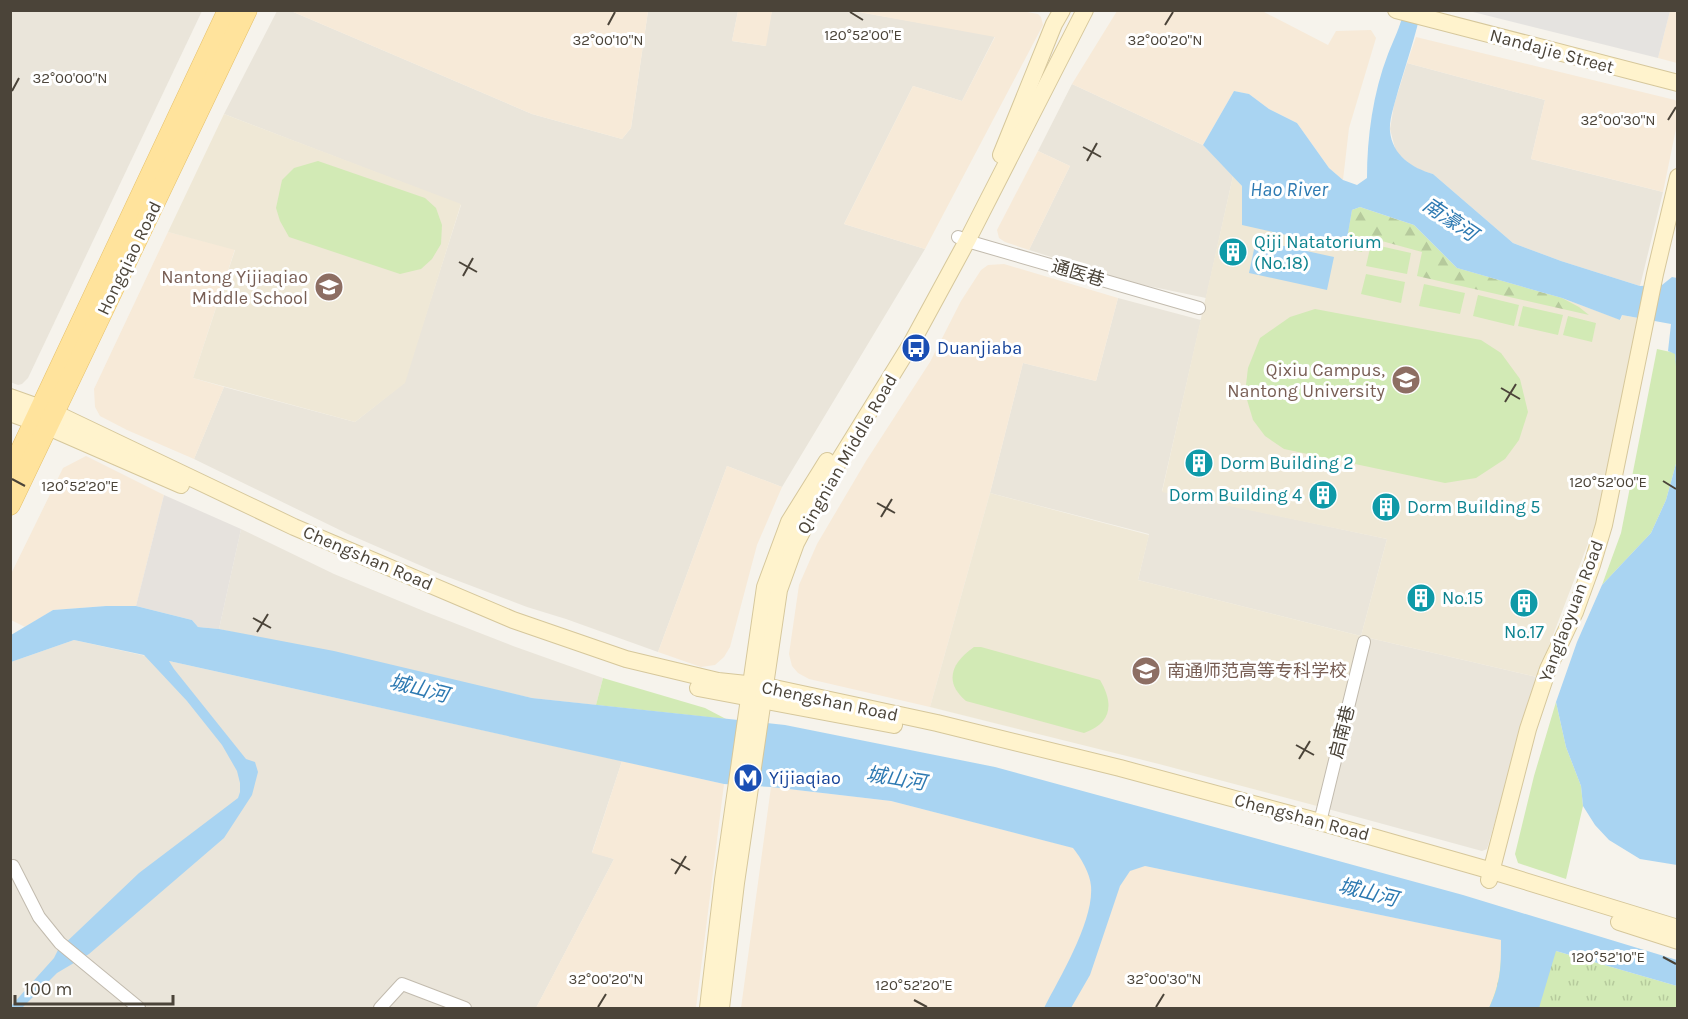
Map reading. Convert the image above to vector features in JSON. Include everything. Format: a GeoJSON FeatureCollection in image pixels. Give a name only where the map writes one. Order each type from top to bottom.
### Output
{"type":"FeatureCollection","features":[{"type":"Feature","properties":{"kind":"main road","name":"Hongqiao Road"},"geometry":{"type":"LineString","coordinates":[[10,505],[45,417],[228,10]]}},
{"type":"Feature","properties":{"kind":"main road","name":"Hongqiao Road"},"geometry":{"type":"LineString","coordinates":[[10,473],[45,417],[248,10]]}},
{"type":"Feature","properties":{"kind":"main road","name":"Qingnian Middle Road"},"geometry":{"type":"LineString","coordinates":[[963,239],[1062,10]]}},
{"type":"Feature","properties":{"kind":"main road","name":"Qingnian Middle Road"},"geometry":{"type":"LineString","coordinates":[[708,1008],[723,880],[742,791],[756,701],[779,590],[796,543],[840,459],[911,345],[963,239],[1085,10]]}},
{"type":"Feature","properties":{"kind":"main road","name":"Nandajie Street"},"geometry":{"type":"LineString","coordinates":[[1396,10],[1677,83]]}},
{"type":"Feature","properties":{"kind":"main road","name":"Yanglaoyuan Road"},"geometry":{"type":"LineString","coordinates":[[1490,875],[1528,729],[1548,669],[1575,612],[1604,525],[1677,177]]}},
{"type":"Feature","properties":{"kind":"main road","name":"Chengshan Road"},"geometry":{"type":"LineString","coordinates":[[10,397],[45,417],[513,620],[638,662],[718,681],[756,701],[933,733],[1044,758],[1490,875],[1677,928]]}},
{"type":"Feature","properties":{"kind":"main road","name":"Chengshan Road"},"geometry":{"type":"LineString","coordinates":[[10,413],[45,417]]}},
{"type":"Feature","properties":{"kind":"main road","name":"Chengshan Road"},"geometry":{"type":"LineString","coordinates":[[756,701],[937,723],[1120,768],[1320,822],[1490,875],[1677,941]]}},
{"type":"Feature","properties":{"kind":"main road","name":"Qingnian Middle Road"},"geometry":{"type":"LineString","coordinates":[[721,1008],[742,791]]}},
{"type":"Feature","properties":{"kind":"street","name":"通医巷"},"geometry":{"type":"LineString","coordinates":[[963,239],[1199,308]]}},
{"type":"Feature","properties":{"kind":"street","name":"启南巷"},"geometry":{"type":"LineString","coordinates":[[1320,822],[1364,642]]}},
{"type":"Feature","properties":{"kind":"street"},"geometry":{"type":"LineString","coordinates":[[14,866],[39,917],[60,943],[139,1008]]}},
{"type":"Feature","properties":{"kind":"street"},"geometry":{"type":"LineString","coordinates":[[380,1008],[402,984],[465,1008]]}},
{"type":"Feature","properties":{"kind":"shaded area"},"geometry":{"type":"Polygon","coordinates":[[[11,10],[202,11],[28,378],[18,385],[10,382],[11,10]]]}},
{"type":"Feature","properties":{"kind":"shaded area"},"geometry":{"type":"Polygon","coordinates":[[[772,10],[853,11],[995,36],[962,101],[913,86],[844,224],[925,249],[782,487],[727,466],[658,652],[440,574],[348,534],[194,459],[224,387],[355,422],[404,383],[461,205],[224,114],[277,11],[291,11],[532,114],[622,139],[631,128],[648,11],[738,11],[732,41],[765,46],[772,10]]]}},
{"type":"Feature","properties":{"kind":"shaded area"},"geometry":{"type":"Polygon","coordinates":[[[1016,10],[1038,14],[1043,25],[925,249],[844,224],[913,86],[962,101],[995,37],[853,11],[1016,10]]]}},
{"type":"Feature","properties":{"kind":"shaded area"},"geometry":{"type":"Polygon","coordinates":[[[291,11],[648,11],[631,128],[622,139],[532,114],[291,11]]]}},
{"type":"Feature","properties":{"kind":"shaded area"},"geometry":{"type":"Polygon","coordinates":[[[738,11],[772,11],[766,46],[732,41],[738,11]]]}},
{"type":"Feature","properties":{"kind":"shaded area"},"geometry":{"type":"Polygon","coordinates":[[[1117,11],[1265,11],[1328,45],[1336,31],[1371,30],[1376,38],[1349,128],[1343,180],[1329,168],[1297,123],[1269,109],[1249,94],[1234,91],[1203,145],[1072,84],[1117,11]]]}},
{"type":"Feature","properties":{"kind":"shaded area"},"geometry":{"type":"Polygon","coordinates":[[[1469,11],[1670,11],[1658,58],[1469,11]]]}},
{"type":"Feature","properties":{"kind":"shaded area"},"geometry":{"type":"Polygon","coordinates":[[[1670,11],[1677,11],[1677,63],[1658,58],[1670,11]]]}},
{"type":"Feature","properties":{"kind":"shaded area"},"geometry":{"type":"Polygon","coordinates":[[[1416,37],[1675,100],[1677,102],[1677,124],[1663,192],[1531,159],[1545,100],[1407,63],[1416,37]]]}},
{"type":"Feature","properties":{"kind":"shaded area"},"geometry":{"type":"Polygon","coordinates":[[[1407,63],[1545,100],[1531,159],[1663,192],[1640,286],[1513,243],[1433,174],[1411,165],[1396,152],[1390,129],[1394,105],[1407,63]]]}},
{"type":"Feature","properties":{"kind":"shaded area"},"geometry":{"type":"Polygon","coordinates":[[[1072,84],[1203,145],[1233,176],[1206,298],[1134,283],[1029,250],[1070,166],[1038,151],[1072,84]]]}},
{"type":"Feature","properties":{"kind":"shaded area","name":"Nantong Yijiaqiao Middle School"},"geometry":{"type":"Polygon","coordinates":[[[224,114],[461,204],[405,383],[355,422],[193,378],[235,250],[168,232],[224,114]]]}},
{"type":"Feature","properties":{"kind":"shaded area"},"geometry":{"type":"Polygon","coordinates":[[[1038,151],[1070,166],[1029,250],[1005,242],[999,238],[997,230],[1038,151]]]}},
{"type":"Feature","properties":{"kind":"shaded area","name":"Qixiu Campus, Nantong University"},"geometry":{"type":"Polygon","coordinates":[[[1233,176],[1242,186],[1242,225],[1352,210],[1457,268],[1562,298],[1621,320],[1622,315],[1638,318],[1597,520],[1537,677],[1361,636],[1387,539],[1162,492],[1233,176]]]}},
{"type":"Feature","properties":{"kind":"shaded area"},"geometry":{"type":"Polygon","coordinates":[[[168,232],[235,249],[193,378],[224,387],[194,459],[100,416],[95,407],[94,389],[168,232]]]}},
{"type":"Feature","properties":{"kind":"shaded area"},"geometry":{"type":"Polygon","coordinates":[[[1004,264],[1118,298],[1096,381],[1023,363],[990,493],[930,707],[809,679],[798,673],[792,666],[789,654],[799,585],[817,544],[866,461],[930,362],[961,301],[981,270],[988,265],[1004,264]]]}},
{"type":"Feature","properties":{"kind":"shaded area"},"geometry":{"type":"Polygon","coordinates":[[[1118,298],[1201,320],[1162,491],[1387,539],[1361,636],[1138,580],[1149,534],[990,493],[1023,363],[1096,381],[1118,298]]]}},
{"type":"Feature","properties":{"kind":"shaded area"},"geometry":{"type":"Polygon","coordinates":[[[86,456],[164,495],[136,606],[53,610],[25,627],[11,620],[10,576],[63,468],[86,456]]]}},
{"type":"Feature","properties":{"kind":"shaded area"},"geometry":{"type":"Polygon","coordinates":[[[727,466],[782,487],[757,545],[730,647],[715,665],[701,667],[658,652],[727,466]]]}},
{"type":"Feature","properties":{"kind":"shaded area","name":"南通师范高等专科学校"},"geometry":{"type":"Polygon","coordinates":[[[990,493],[1149,535],[1138,580],[1361,636],[1317,806],[930,707],[990,493]]]}},
{"type":"Feature","properties":{"kind":"shaded area"},"geometry":{"type":"Polygon","coordinates":[[[164,495],[241,529],[219,629],[198,627],[192,620],[136,606],[164,495]]]}},
{"type":"Feature","properties":{"kind":"shaded area"},"geometry":{"type":"Polygon","coordinates":[[[241,529],[334,574],[426,612],[603,678],[596,705],[532,698],[219,629],[241,529]]]}},
{"type":"Feature","properties":{"kind":"shaded area"},"geometry":{"type":"Polygon","coordinates":[[[1361,636],[1537,677],[1487,849],[1482,851],[1317,806],[1361,636]]]}},
{"type":"Feature","properties":{"kind":"shaded area"},"geometry":{"type":"Polygon","coordinates":[[[74,640],[622,761],[592,852],[614,859],[536,1008],[11,1008],[11,662],[74,640]]]}},
{"type":"Feature","properties":{"kind":"shaded area"},"geometry":{"type":"Polygon","coordinates":[[[622,761],[724,784],[696,1008],[536,1008],[614,859],[592,853],[622,761]]]}},
{"type":"Feature","properties":{"kind":"shaded area"},"geometry":{"type":"Polygon","coordinates":[[[771,787],[891,801],[1145,866],[1502,940],[1501,972],[1494,998],[1489,1008],[741,1008],[771,787]]]}},
{"type":"Feature","properties":{"kind":"green space"},"geometry":{"type":"Polygon","coordinates":[[[318,161],[425,198],[436,208],[442,225],[441,244],[432,259],[421,269],[400,274],[289,237],[276,208],[282,180],[294,168],[318,161]]]}},
{"type":"Feature","properties":{"kind":"green space"},"geometry":{"type":"Polygon","coordinates":[[[1360,207],[1414,225],[1457,268],[1562,298],[1589,315],[1417,276],[1422,252],[1367,237],[1362,252],[1339,247],[1347,239],[1352,210],[1360,207]]]}},
{"type":"Feature","properties":{"kind":"green space"},"geometry":{"type":"Polygon","coordinates":[[[1371,244],[1411,253],[1407,274],[1366,266],[1371,244]]]}},
{"type":"Feature","properties":{"kind":"green space"},"geometry":{"type":"Polygon","coordinates":[[[1366,274],[1405,282],[1401,303],[1361,294],[1366,274]]]}},
{"type":"Feature","properties":{"kind":"green space"},"geometry":{"type":"Polygon","coordinates":[[[1424,284],[1465,293],[1460,314],[1419,306],[1424,284]]]}},
{"type":"Feature","properties":{"kind":"green space"},"geometry":{"type":"Polygon","coordinates":[[[1478,295],[1519,305],[1514,326],[1473,316],[1478,295]]]}},
{"type":"Feature","properties":{"kind":"green space"},"geometry":{"type":"Polygon","coordinates":[[[1523,306],[1563,315],[1558,335],[1518,326],[1523,306]]]}},
{"type":"Feature","properties":{"kind":"green space"},"geometry":{"type":"Polygon","coordinates":[[[1315,309],[1481,340],[1501,353],[1520,379],[1528,412],[1519,440],[1505,459],[1476,478],[1445,483],[1284,449],[1265,436],[1253,420],[1245,393],[1248,368],[1260,338],[1290,317],[1315,309]]]}},
{"type":"Feature","properties":{"kind":"green space"},"geometry":{"type":"Polygon","coordinates":[[[1568,316],[1596,323],[1592,342],[1563,335],[1568,316]]]}},
{"type":"Feature","properties":{"kind":"green space"},"geometry":{"type":"Polygon","coordinates":[[[1657,349],[1675,353],[1678,379],[1677,460],[1666,500],[1651,533],[1602,585],[1621,533],[1657,349]]]}},
{"type":"Feature","properties":{"kind":"green space"},"geometry":{"type":"Polygon","coordinates":[[[974,647],[1100,680],[1107,697],[1108,712],[1105,718],[1093,729],[1084,733],[966,701],[954,687],[953,672],[960,659],[974,647]]]}},
{"type":"Feature","properties":{"kind":"green space"},"geometry":{"type":"Polygon","coordinates":[[[603,678],[705,708],[726,719],[596,705],[603,678]]]}},
{"type":"Feature","properties":{"kind":"green space"},"geometry":{"type":"Polygon","coordinates":[[[1556,702],[1566,747],[1581,786],[1583,806],[1566,879],[1518,863],[1515,854],[1534,776],[1556,702]]]}},
{"type":"Feature","properties":{"kind":"green space"},"geometry":{"type":"Polygon","coordinates":[[[1502,940],[1556,951],[1677,986],[1677,1008],[1489,1008],[1496,991],[1502,940]]]}},
{"type":"Feature","properties":{"kind":"water","name":"Hao River"},"geometry":{"type":"Polygon","coordinates":[[[1404,11],[1421,11],[1390,121],[1392,139],[1399,154],[1411,164],[1433,174],[1513,243],[1640,286],[1662,285],[1672,277],[1677,278],[1677,379],[1675,354],[1668,351],[1671,324],[1622,315],[1620,320],[1562,298],[1457,268],[1414,225],[1360,207],[1352,210],[1347,239],[1339,247],[1242,225],[1242,186],[1203,145],[1234,91],[1249,94],[1269,109],[1297,123],[1329,168],[1343,180],[1357,185],[1367,178],[1368,147],[1375,100],[1383,69],[1404,11]]]}},
{"type":"Feature","properties":{"kind":"water"},"geometry":{"type":"Polygon","coordinates":[[[1256,240],[1334,257],[1327,290],[1249,273],[1256,240]]]}},
{"type":"Feature","properties":{"kind":"water"},"geometry":{"type":"Polygon","coordinates":[[[1677,432],[1678,865],[1640,859],[1609,840],[1595,825],[1583,806],[1581,786],[1566,747],[1556,702],[1577,642],[1602,585],[1651,533],[1666,500],[1677,460],[1677,432]]]}},
{"type":"Feature","properties":{"kind":"water","name":"城山河"},"geometry":{"type":"Polygon","coordinates":[[[136,606],[192,620],[198,627],[334,651],[532,698],[785,725],[995,767],[1463,895],[1677,960],[1677,986],[1556,951],[1539,1008],[1489,1008],[1500,975],[1501,940],[1145,866],[1130,871],[1120,886],[1090,975],[1071,1008],[1044,1008],[1082,932],[1090,900],[1089,876],[1073,848],[891,801],[724,784],[169,661],[246,759],[255,762],[258,772],[252,795],[224,838],[89,954],[57,973],[22,1008],[11,1008],[54,958],[58,950],[139,873],[238,798],[240,792],[237,771],[222,745],[187,701],[144,655],[74,640],[11,662],[11,635],[53,610],[136,606]]]}},
{"type":"Feature","properties":{"kind":"place","name":"Qiji Natatorium (No.18)"},"geometry":{"type":"Point","coordinates":[1233,252]}},
{"type":"Feature","properties":{"kind":"place","name":"Nantong Yijiaqiao Middle School"},"geometry":{"type":"Point","coordinates":[329,287]}},
{"type":"Feature","properties":{"kind":"place","name":"Duanjiaba"},"geometry":{"type":"Point","coordinates":[916,348]}},
{"type":"Feature","properties":{"kind":"place","name":"Qixiu Campus, Nantong University"},"geometry":{"type":"Point","coordinates":[1406,380]}},
{"type":"Feature","properties":{"kind":"place","name":"Dorm Building 2"},"geometry":{"type":"Point","coordinates":[1199,463]}},
{"type":"Feature","properties":{"kind":"place","name":"Dorm Building 4"},"geometry":{"type":"Point","coordinates":[1323,495]}},
{"type":"Feature","properties":{"kind":"place","name":"Dorm Building 5"},"geometry":{"type":"Point","coordinates":[1386,507]}},
{"type":"Feature","properties":{"kind":"place","name":"No.15"},"geometry":{"type":"Point","coordinates":[1421,598]}},
{"type":"Feature","properties":{"kind":"place","name":"No.17"},"geometry":{"type":"Point","coordinates":[1524,603]}},
{"type":"Feature","properties":{"kind":"place","name":"南通师范高等专科学校"},"geometry":{"type":"Point","coordinates":[1146,671]}},
{"type":"Feature","properties":{"kind":"place","name":"Yijiaqiao"},"geometry":{"type":"Point","coordinates":[748,778]}},
{"type":"Feature","properties":{"kind":"water label","name":"南濠河"},"geometry":{"type":"Point","coordinates":[1450,219]}}]}
